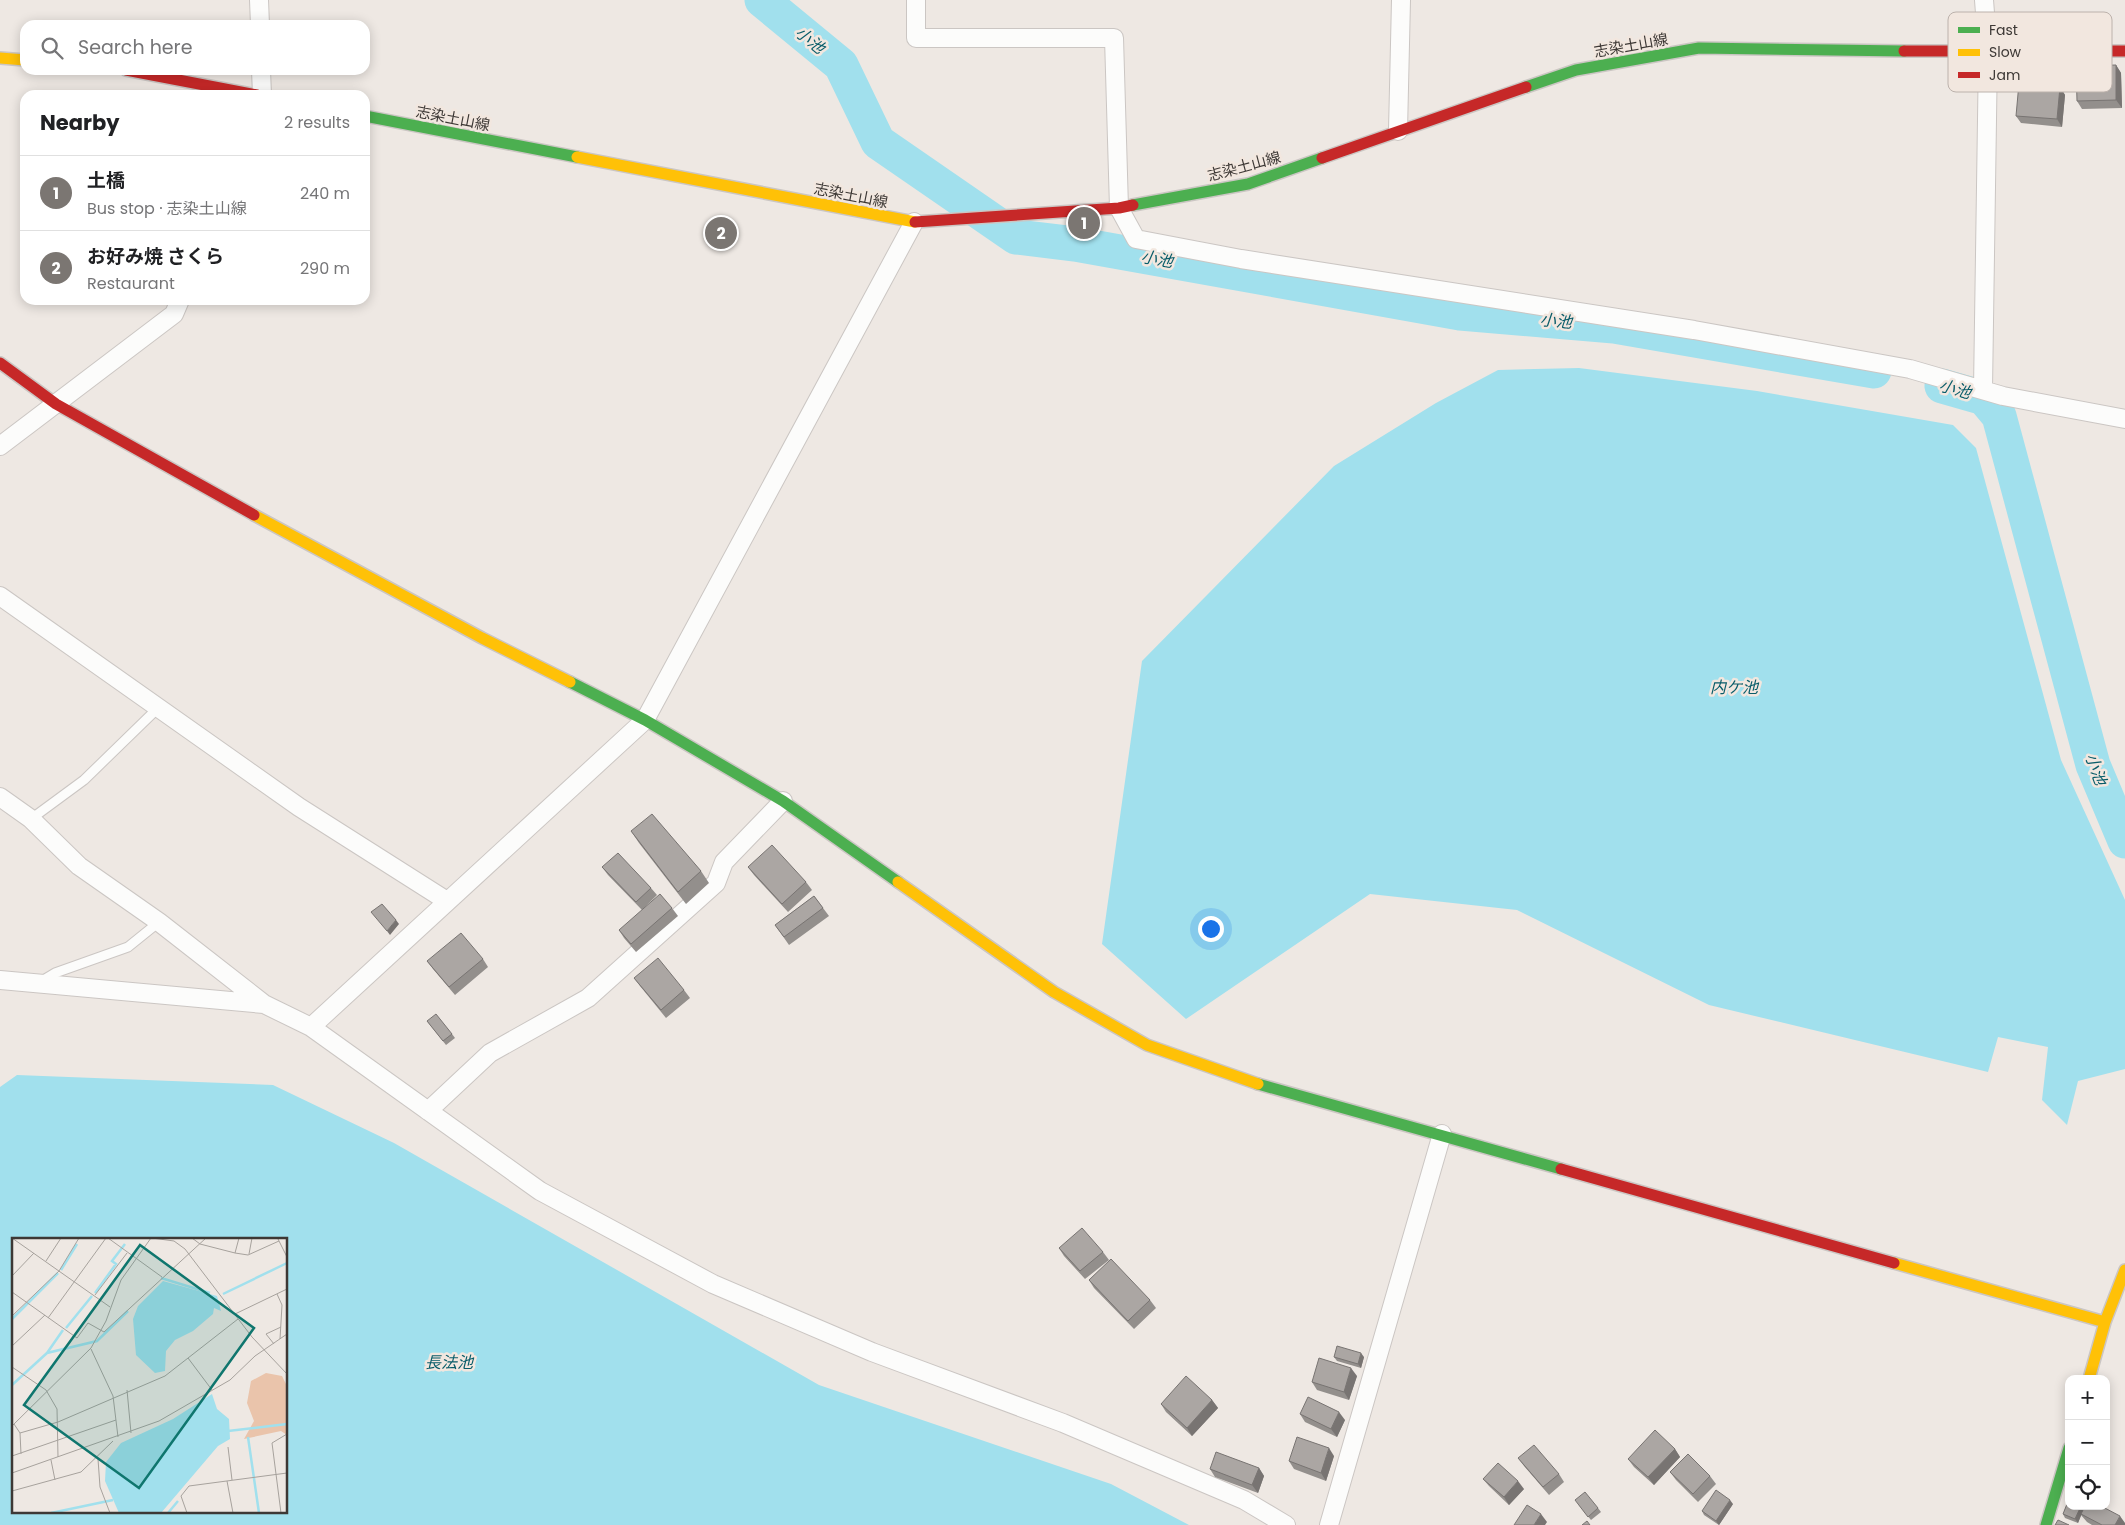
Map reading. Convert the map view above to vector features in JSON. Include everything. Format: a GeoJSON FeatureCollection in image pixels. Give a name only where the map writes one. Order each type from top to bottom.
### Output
{"type":"FeatureCollection","features":[{"type":"Feature","properties":{"kind":"street"},"geometry":{"type":"LineString","coordinates":[[260,0],[260,20]]}},
{"type":"Feature","properties":{"kind":"street"},"geometry":{"type":"LineString","coordinates":[[916,0],[916,38],[1114,38],[1119,208],[1136,239],[1251,260],[1704,332],[1910,369],[2003,396],[2125,419]]}},
{"type":"Feature","properties":{"kind":"street"},"geometry":{"type":"LineString","coordinates":[[1398,131],[1401,0]]}},
{"type":"Feature","properties":{"kind":"street","name":"志染土山線"},"geometry":{"type":"LineString","coordinates":[[370,117],[914,222],[1119,208],[1248,184],[1576,70],[1699,48],[1948,51]]}},
{"type":"Feature","properties":{"kind":"street","name":"志染土山線"},"geometry":{"type":"LineString","coordinates":[[2112,51],[2125,51]]}},
{"type":"Feature","properties":{"kind":"street"},"geometry":{"type":"LineString","coordinates":[[0,58],[20,60]]}},
{"type":"Feature","properties":{"kind":"street"},"geometry":{"type":"LineString","coordinates":[[159,75],[232,90]]}},
{"type":"Feature","properties":{"kind":"street"},"geometry":{"type":"LineString","coordinates":[[261,75],[262,90]]}},
{"type":"Feature","properties":{"kind":"street"},"geometry":{"type":"LineString","coordinates":[[1983,389],[1987,92]]}},
{"type":"Feature","properties":{"kind":"street"},"geometry":{"type":"LineString","coordinates":[[311,1027],[645,720],[914,222]]}},
{"type":"Feature","properties":{"kind":"street"},"geometry":{"type":"LineString","coordinates":[[0,446],[174,314],[178,305]]}},
{"type":"Feature","properties":{"kind":"street"},"geometry":{"type":"LineString","coordinates":[[0,363],[56,404],[185,477],[482,638],[645,720],[783,801],[1054,992],[1147,1045],[1248,1081],[2105,1322]]}},
{"type":"Feature","properties":{"kind":"street"},"geometry":{"type":"LineString","coordinates":[[0,596],[299,807],[447,901]]}},
{"type":"Feature","properties":{"kind":"street"},"geometry":{"type":"LineString","coordinates":[[0,797],[31,819],[79,866],[160,922],[264,1004],[311,1027],[540,1191],[713,1284],[872,1352],[1062,1422],[1244,1500],[1286,1525]]}},
{"type":"Feature","properties":{"kind":"street"},"geometry":{"type":"LineString","coordinates":[[428,1111],[490,1053],[588,998],[716,883],[724,862],[783,801]]}},
{"type":"Feature","properties":{"kind":"street"},"geometry":{"type":"LineString","coordinates":[[0,980],[264,1004]]}},
{"type":"Feature","properties":{"kind":"street"},"geometry":{"type":"LineString","coordinates":[[1329,1525],[1442,1134]]}},
{"type":"Feature","properties":{"kind":"street"},"geometry":{"type":"LineString","coordinates":[[2090,1375],[2105,1322],[2125,1270]]}},
{"type":"Feature","properties":{"kind":"street"},"geometry":{"type":"LineString","coordinates":[[2046,1525],[2065,1461]]}},
{"type":"Feature","properties":{"kind":"lane"},"geometry":{"type":"LineString","coordinates":[[31,819],[84,780],[158,708]]}},
{"type":"Feature","properties":{"kind":"lane"},"geometry":{"type":"LineString","coordinates":[[36,984],[55,973],[128,947],[160,922]]}},
{"type":"Feature","properties":{"kind":"water","name":"内ケ池"},"geometry":{"type":"Polygon","coordinates":[[[1579,368],[1757,391],[1953,425],[1976,448],[2061,760],[2125,900],[2125,1069],[2078,1081],[2067,1125],[2042,1100],[2048,1047],[1998,1037],[1988,1072],[1709,1005],[1517,910],[1370,894],[1186,1019],[1102,944],[1142,661],[1334,466],[1436,403],[1498,370],[1579,368]]]}},
{"type":"Feature","properties":{"kind":"water","name":"長法池"},"geometry":{"type":"Polygon","coordinates":[[[17,1075],[273,1085],[394,1143],[819,1385],[1111,1484],[1189,1525],[0,1525],[0,1087],[17,1075]]]}},
{"type":"Feature","properties":{"kind":"building"},"geometry":{"type":"Polygon","coordinates":[[[2112,65],[2116,65],[2116,100],[2077,101],[2077,92],[2112,92],[2112,65]]]}},
{"type":"Feature","properties":{"kind":"building"},"geometry":{"type":"Polygon","coordinates":[[[2018,92],[2060,92],[2057,119],[2016,116],[2018,92]]]}},
{"type":"Feature","properties":{"kind":"building"},"geometry":{"type":"Polygon","coordinates":[[[652,814],[701,871],[678,892],[631,831],[652,814]]]}},
{"type":"Feature","properties":{"kind":"building"},"geometry":{"type":"Polygon","coordinates":[[[772,845],[806,882],[782,904],[748,867],[772,845]]]}},
{"type":"Feature","properties":{"kind":"building"},"geometry":{"type":"Polygon","coordinates":[[[618,853],[651,888],[636,902],[602,867],[618,853]]]}},
{"type":"Feature","properties":{"kind":"building"},"geometry":{"type":"Polygon","coordinates":[[[660,894],[672,908],[631,944],[619,930],[660,894]]]}},
{"type":"Feature","properties":{"kind":"building"},"geometry":{"type":"Polygon","coordinates":[[[814,896],[823,908],[784,937],[775,925],[814,896]]]}},
{"type":"Feature","properties":{"kind":"building"},"geometry":{"type":"Polygon","coordinates":[[[382,904],[396,920],[387,931],[371,912],[382,904]]]}},
{"type":"Feature","properties":{"kind":"building"},"geometry":{"type":"Polygon","coordinates":[[[461,933],[483,959],[449,987],[427,961],[461,933]]]}},
{"type":"Feature","properties":{"kind":"building"},"geometry":{"type":"Polygon","coordinates":[[[658,958],[684,990],[661,1010],[634,978],[658,958]]]}},
{"type":"Feature","properties":{"kind":"building"},"geometry":{"type":"Polygon","coordinates":[[[436,1014],[452,1034],[443,1041],[427,1021],[436,1014]]]}},
{"type":"Feature","properties":{"kind":"building"},"geometry":{"type":"Polygon","coordinates":[[[1082,1228],[1103,1252],[1080,1271],[1059,1248],[1082,1228]]]}},
{"type":"Feature","properties":{"kind":"building"},"geometry":{"type":"Polygon","coordinates":[[[1111,1259],[1150,1300],[1128,1321],[1089,1280],[1111,1259]]]}},
{"type":"Feature","properties":{"kind":"building"},"geometry":{"type":"Polygon","coordinates":[[[1337,1346],[1361,1353],[1358,1364],[1334,1357],[1337,1346]]]}},
{"type":"Feature","properties":{"kind":"building"},"geometry":{"type":"Polygon","coordinates":[[[1319,1358],[1351,1368],[1344,1392],[1312,1382],[1319,1358]]]}},
{"type":"Feature","properties":{"kind":"building"},"geometry":{"type":"Polygon","coordinates":[[[1186,1376],[1212,1400],[1187,1428],[1161,1404],[1186,1376]]]}},
{"type":"Feature","properties":{"kind":"building"},"geometry":{"type":"Polygon","coordinates":[[[1308,1397],[1339,1412],[1331,1429],[1300,1414],[1308,1397]]]}},
{"type":"Feature","properties":{"kind":"building"},"geometry":{"type":"Polygon","coordinates":[[[1655,1430],[1675,1449],[1648,1477],[1628,1459],[1655,1430]]]}},
{"type":"Feature","properties":{"kind":"building"},"geometry":{"type":"Polygon","coordinates":[[[1297,1437],[1329,1448],[1321,1473],[1289,1461],[1297,1437]]]}},
{"type":"Feature","properties":{"kind":"building"},"geometry":{"type":"Polygon","coordinates":[[[1534,1445],[1559,1474],[1543,1487],[1518,1458],[1534,1445]]]}},
{"type":"Feature","properties":{"kind":"building"},"geometry":{"type":"Polygon","coordinates":[[[1216,1452],[1259,1468],[1252,1485],[1210,1469],[1216,1452]]]}},
{"type":"Feature","properties":{"kind":"building"},"geometry":{"type":"Polygon","coordinates":[[[1688,1454],[1710,1476],[1693,1494],[1670,1472],[1688,1454]]]}},
{"type":"Feature","properties":{"kind":"building"},"geometry":{"type":"Polygon","coordinates":[[[1498,1463],[1518,1481],[1504,1497],[1483,1479],[1498,1463]]]}},
{"type":"Feature","properties":{"kind":"building"},"geometry":{"type":"Polygon","coordinates":[[[1716,1490],[1730,1500],[1716,1521],[1702,1511],[1716,1490]]]}},
{"type":"Feature","properties":{"kind":"building"},"geometry":{"type":"Polygon","coordinates":[[[1585,1492],[1598,1508],[1588,1517],[1575,1500],[1585,1492]]]}},
{"type":"Feature","properties":{"kind":"building"},"geometry":{"type":"Polygon","coordinates":[[[1527,1505],[1541,1514],[1534,1525],[1514,1525],[1527,1505]]]}},
{"type":"Feature","properties":{"kind":"building"},"geometry":{"type":"Polygon","coordinates":[[[2065,1509],[2079,1510],[2075,1519],[2063,1514],[2065,1509]]]}},
{"type":"Feature","properties":{"kind":"building"},"geometry":{"type":"Polygon","coordinates":[[[2083,1510],[2109,1510],[2120,1516],[2115,1525],[2102,1525],[2081,1514],[2083,1510]]]}},
{"type":"Feature","properties":{"kind":"building"},"geometry":{"type":"Polygon","coordinates":[[[2058,1520],[2069,1525],[2055,1525],[2058,1520]]]}},
{"type":"Feature","properties":{"kind":"building"},"geometry":{"type":"Polygon","coordinates":[[[1587,1521],[1590,1525],[1582,1525],[1587,1521]]]}},
{"type":"Feature","properties":{"kind":"waterway","name":"小池"},"geometry":{"type":"LineString","coordinates":[[762,0],[841,65],[878,142],[1016,237],[1075,244],[1460,313],[1614,326],[1874,371]]}},
{"type":"Feature","properties":{"kind":"waterway","name":"小池"},"geometry":{"type":"LineString","coordinates":[[1942,386],[1984,398],[1999,416],[2093,765],[2125,841]]}},
{"type":"Feature","properties":{"kind":"traffic: fast"},"geometry":{"type":"LineString","coordinates":[[1526,87],[1576,70],[1699,48],[1904,51]]}},
{"type":"Feature","properties":{"kind":"traffic: fast"},"geometry":{"type":"LineString","coordinates":[[370,117],[577,157]]}},
{"type":"Feature","properties":{"kind":"traffic: fast"},"geometry":{"type":"LineString","coordinates":[[1133,205],[1248,184],[1322,158]]}},
{"type":"Feature","properties":{"kind":"traffic: fast"},"geometry":{"type":"LineString","coordinates":[[570,682],[645,720],[783,801],[898,882]]}},
{"type":"Feature","properties":{"kind":"traffic: fast"},"geometry":{"type":"LineString","coordinates":[[1258,1084],[1561,1169]]}},
{"type":"Feature","properties":{"kind":"traffic: fast"},"geometry":{"type":"LineString","coordinates":[[2046,1525],[2065,1461]]}},
{"type":"Feature","properties":{"kind":"traffic: slow"},"geometry":{"type":"LineString","coordinates":[[0,58],[20,60]]}},
{"type":"Feature","properties":{"kind":"traffic: slow"},"geometry":{"type":"LineString","coordinates":[[577,157],[915,222]]}},
{"type":"Feature","properties":{"kind":"traffic: slow"},"geometry":{"type":"LineString","coordinates":[[254,515],[482,638],[570,682]]}},
{"type":"Feature","properties":{"kind":"traffic: slow"},"geometry":{"type":"LineString","coordinates":[[898,882],[1054,992],[1147,1045],[1258,1084]]}},
{"type":"Feature","properties":{"kind":"traffic: slow"},"geometry":{"type":"LineString","coordinates":[[1894,1263],[2105,1322]]}},
{"type":"Feature","properties":{"kind":"traffic: slow"},"geometry":{"type":"LineString","coordinates":[[2090,1375],[2105,1322],[2125,1270]]}},
{"type":"Feature","properties":{"kind":"traffic: jam"},"geometry":{"type":"LineString","coordinates":[[1904,51],[1948,51]]}},
{"type":"Feature","properties":{"kind":"traffic: jam"},"geometry":{"type":"LineString","coordinates":[[2112,51],[2125,51]]}},
{"type":"Feature","properties":{"kind":"traffic: jam"},"geometry":{"type":"LineString","coordinates":[[152,75],[231,90]]}},
{"type":"Feature","properties":{"kind":"traffic: jam"},"geometry":{"type":"LineString","coordinates":[[1322,158],[1526,87]]}},
{"type":"Feature","properties":{"kind":"traffic: jam"},"geometry":{"type":"LineString","coordinates":[[915,222],[1119,208],[1133,205]]}},
{"type":"Feature","properties":{"kind":"traffic: jam"},"geometry":{"type":"LineString","coordinates":[[0,363],[56,404],[254,515]]}},
{"type":"Feature","properties":{"kind":"traffic: jam"},"geometry":{"type":"LineString","coordinates":[[1561,1169],[1894,1263]]}},
{"type":"Feature","properties":{"kind":"place","name":"土橋"},"geometry":{"type":"Point","coordinates":[1084,223]}},
{"type":"Feature","properties":{"kind":"place","name":"お好み焼 さくら"},"geometry":{"type":"Point","coordinates":[721,233]}}]}
